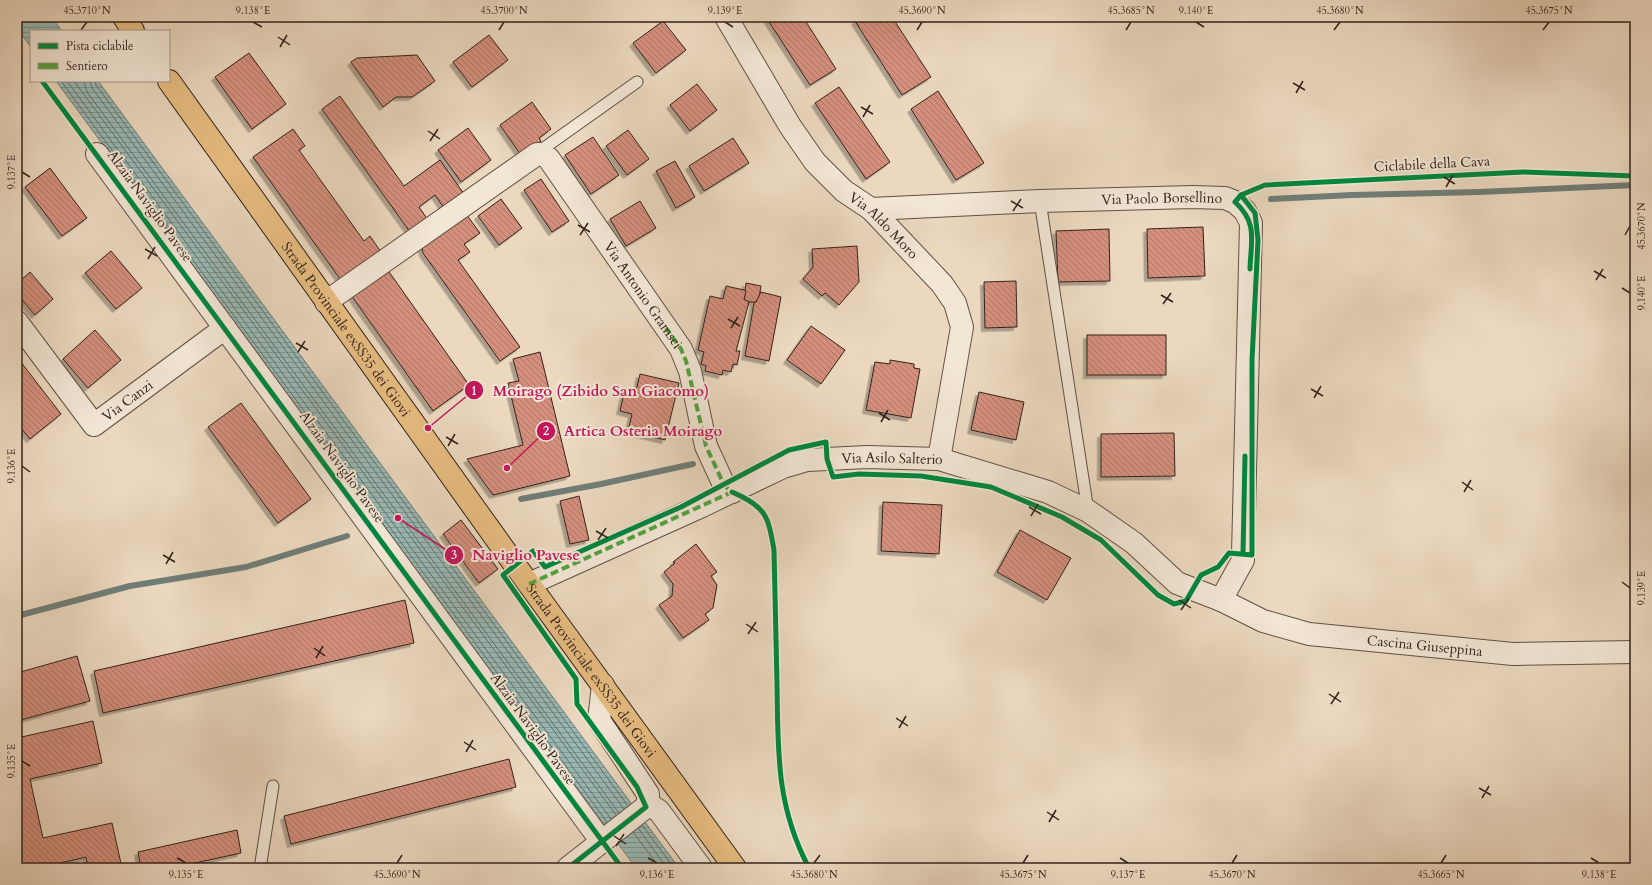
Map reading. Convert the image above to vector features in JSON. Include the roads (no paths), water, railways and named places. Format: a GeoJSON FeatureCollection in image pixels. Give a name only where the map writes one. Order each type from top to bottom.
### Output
{"type":"FeatureCollection","features":[{"type":"Feature","properties":{"kind":"main road"},"geometry":{"type":"LineString","coordinates":[[124,17],[133,30]]}},
{"type":"Feature","properties":{"kind":"main road","name":"Strada Provinciale exSS35 dei Giovi"},"geometry":{"type":"LineString","coordinates":[[170,82],[326,302],[735,868]]}},
{"type":"Feature","properties":{"kind":"street","name":"Via Aldo Moro"},"geometry":{"type":"LineString","coordinates":[[726,17],[790,126],[815,162],[844,191],[871,209],[942,284],[955,303],[962,327],[939,459]]}},
{"type":"Feature","properties":{"kind":"street","name":"Alzaia Naviglio Pavese"},"geometry":{"type":"LineString","coordinates":[[97,154],[602,842]]}},
{"type":"Feature","properties":{"kind":"street"},"geometry":{"type":"LineString","coordinates":[[326,302],[537,154]]}},
{"type":"Feature","properties":{"kind":"street","name":"Via Antonio Gramsci"},"geometry":{"type":"LineString","coordinates":[[537,154],[543,154],[548,159],[681,349],[688,366],[706,446],[724,485],[732,492]]}},
{"type":"Feature","properties":{"kind":"street","name":"Via Paolo Borsellino"},"geometry":{"type":"LineString","coordinates":[[871,209],[1040,201],[1193,197],[1225,198],[1235,202],[1245,211],[1251,224],[1243,560],[1221,600]]}},
{"type":"Feature","properties":{"kind":"street","name":"Via Canzi"},"geometry":{"type":"LineString","coordinates":[[17,322],[94,425],[225,328]]}},
{"type":"Feature","properties":{"kind":"street","name":"Via Asilo Salterio"},"geometry":{"type":"LineString","coordinates":[[529,584],[732,492],[783,467],[807,460],[867,457],[939,459],[1048,492],[1088,511],[1134,543],[1177,583],[1221,600]]}},
{"type":"Feature","properties":{"kind":"street","name":"Cascina Giuseppina"},"geometry":{"type":"LineString","coordinates":[[1221,600],[1263,621],[1309,634],[1513,654],[1635,652]]}},
{"type":"Feature","properties":{"kind":"street"},"geometry":{"type":"LineString","coordinates":[[568,868],[646,807],[648,801],[648,794],[599,720],[603,685]]}},
{"type":"Feature","properties":{"kind":"street"},"geometry":{"type":"LineString","coordinates":[[646,807],[653,807],[660,811],[702,868]]}},
{"type":"Feature","properties":{"kind":"lane"},"geometry":{"type":"LineString","coordinates":[[537,154],[637,82]]}},
{"type":"Feature","properties":{"kind":"lane"},"geometry":{"type":"LineString","coordinates":[[1040,201],[1088,511]]}},
{"type":"Feature","properties":{"kind":"lane"},"geometry":{"type":"LineString","coordinates":[[262,868],[261,862],[273,786]]}},
{"type":"Feature","properties":{"kind":"water"},"geometry":{"type":"Polygon","coordinates":[[[17,17],[51,17],[61,30],[30,30],[30,46],[17,28],[17,17]]]}},
{"type":"Feature","properties":{"kind":"water"},"geometry":{"type":"Polygon","coordinates":[[[57,82],[99,82],[679,868],[636,868],[57,82]]]}},
{"type":"Feature","properties":{"kind":"waterway"},"geometry":{"type":"LineString","coordinates":[[1271,199],[1635,185]]}},
{"type":"Feature","properties":{"kind":"waterway"},"geometry":{"type":"LineString","coordinates":[[521,499],[601,484],[693,464]]}},
{"type":"Feature","properties":{"kind":"waterway"},"geometry":{"type":"LineString","coordinates":[[17,616],[130,586],[246,567],[347,536]]}},
{"type":"Feature","properties":{"kind":"place","name":"Moirago (Zibido San Giacomo)"},"geometry":{"type":"Point","coordinates":[428,428]}},
{"type":"Feature","properties":{"kind":"place","name":"Artica Osteria Moirago"},"geometry":{"type":"Point","coordinates":[507,468]}},
{"type":"Feature","properties":{"kind":"place","name":"Naviglio Pavese"},"geometry":{"type":"Point","coordinates":[398,518]}}]}
